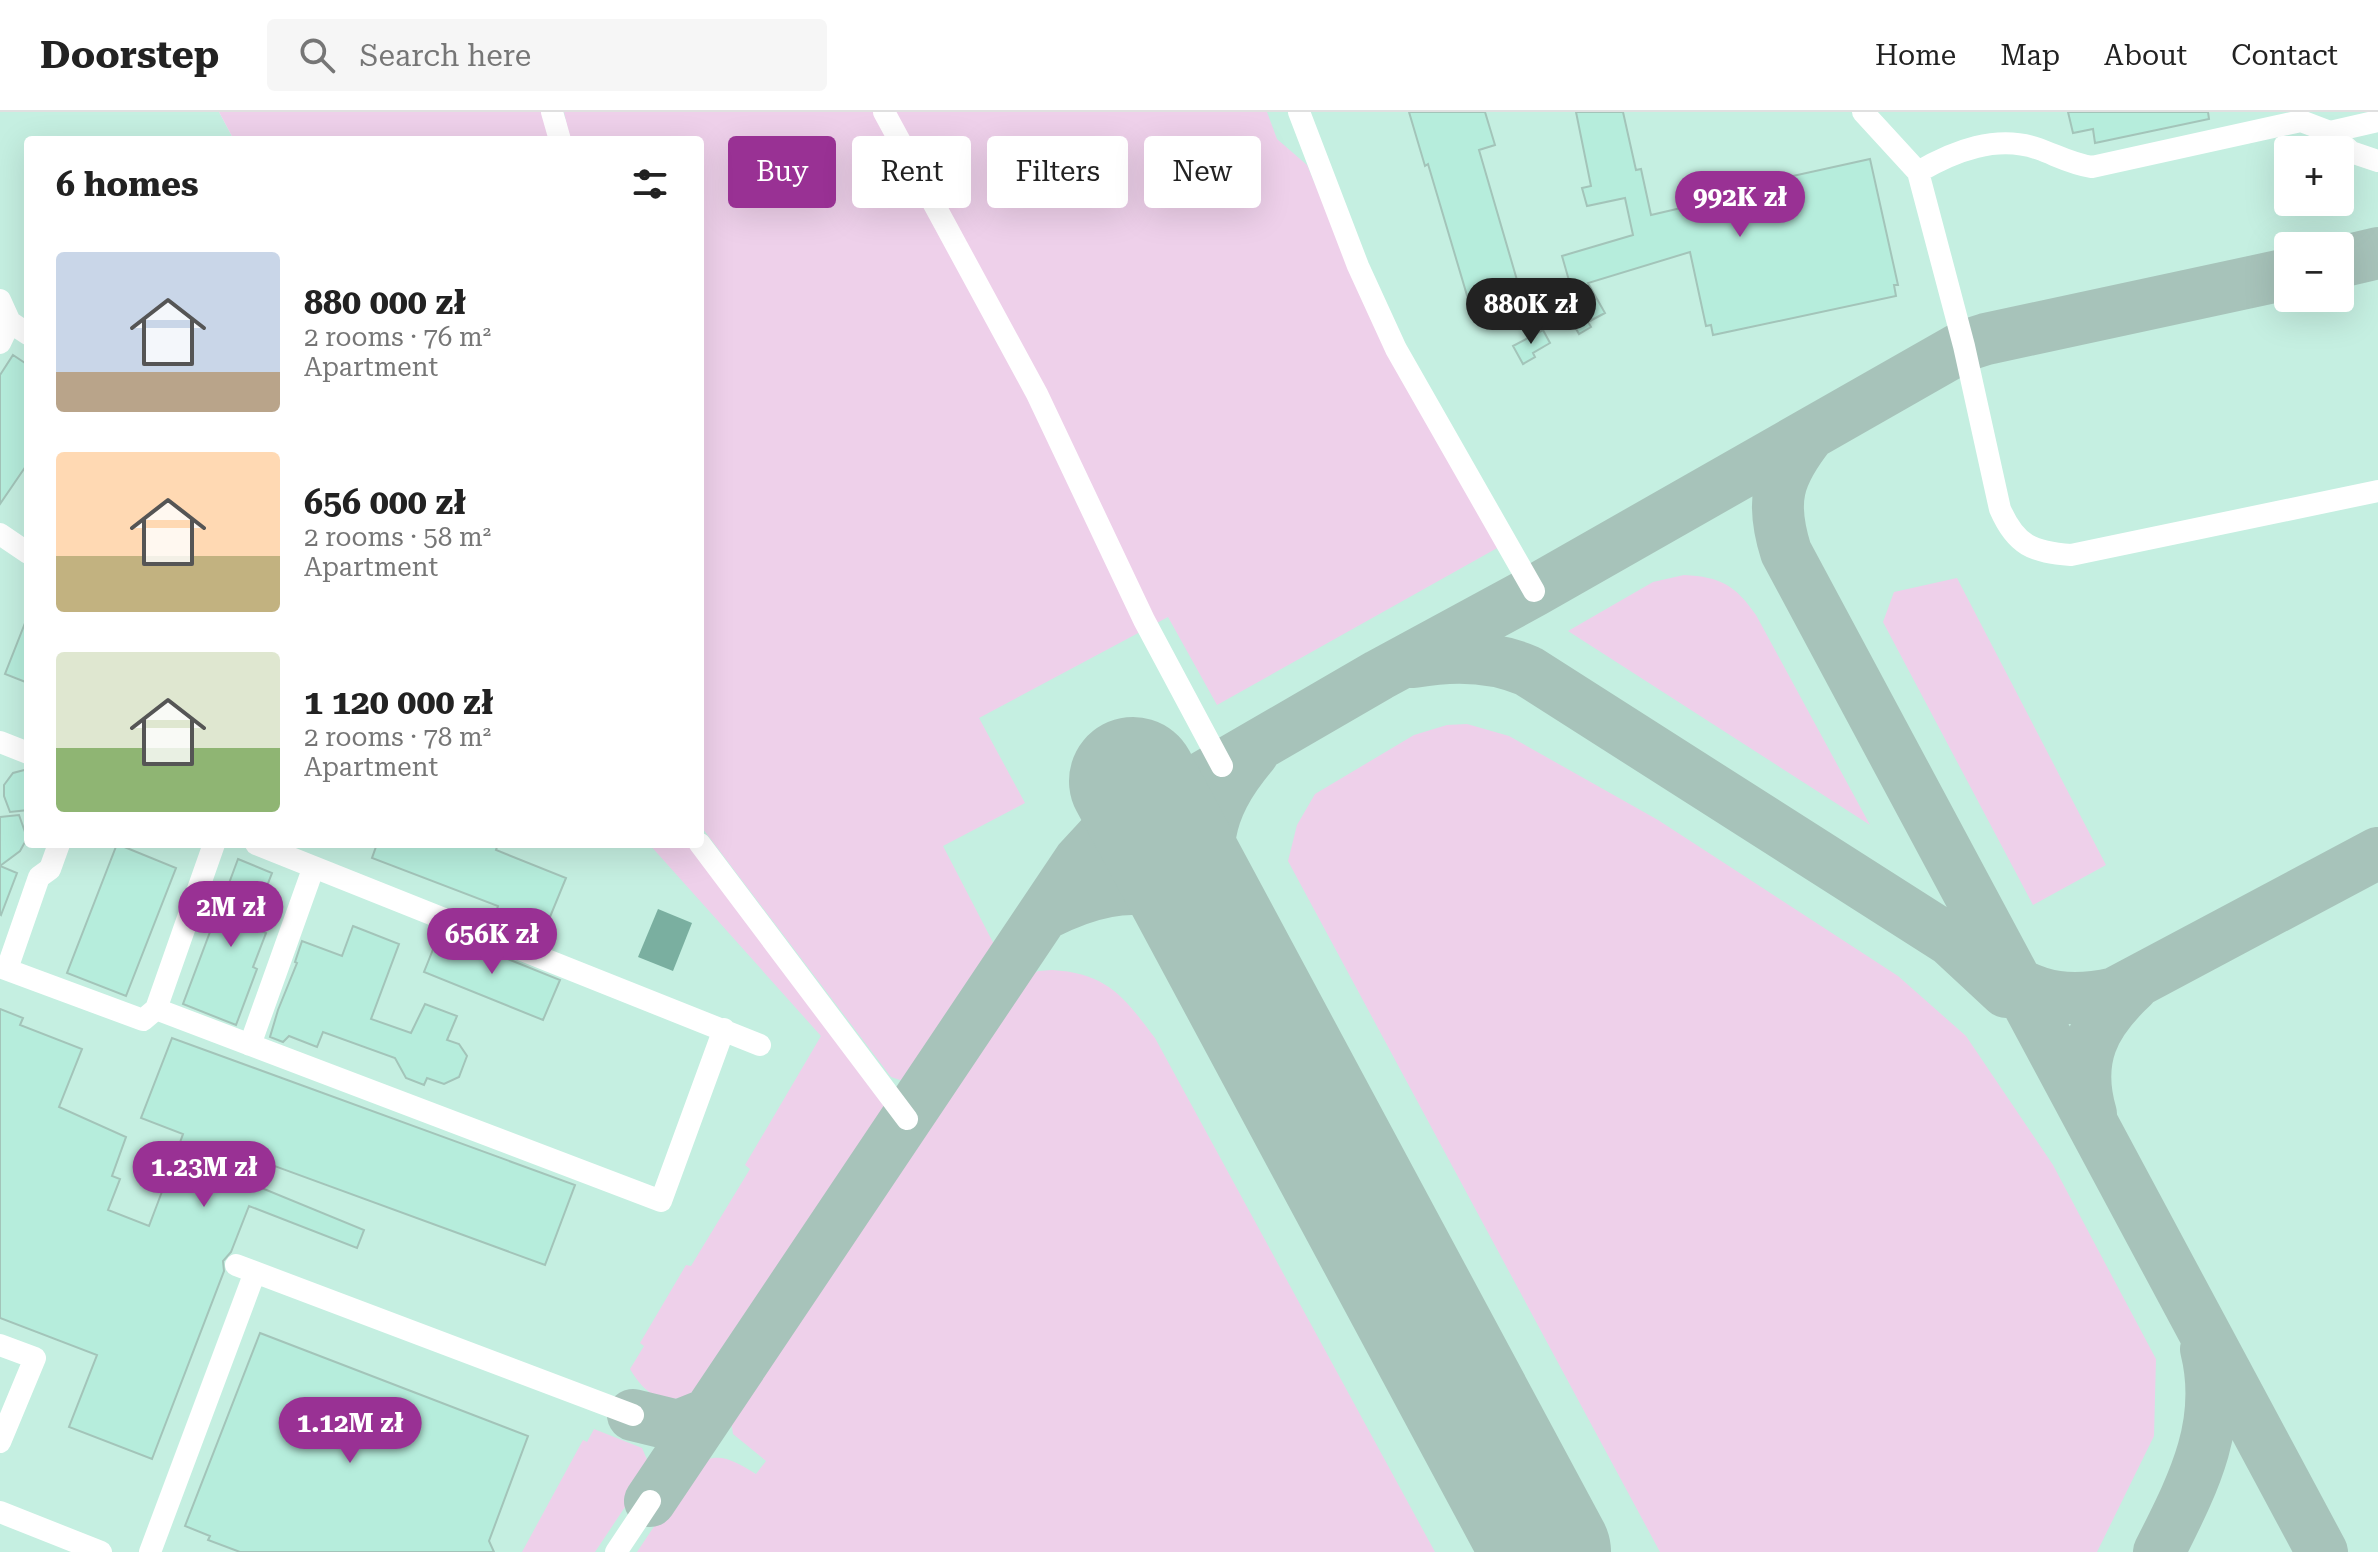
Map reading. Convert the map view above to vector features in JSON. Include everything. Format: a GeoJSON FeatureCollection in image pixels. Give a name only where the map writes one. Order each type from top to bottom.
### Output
{"type":"FeatureCollection","features":[{"type":"Feature","properties":{"kind":"street"},"geometry":{"type":"LineString","coordinates":[[552,112],[559,136]]}},
{"type":"Feature","properties":{"kind":"street"},"geometry":{"type":"LineString","coordinates":[[884,112],[1037,394],[1144,620],[1222,766]]}},
{"type":"Feature","properties":{"kind":"street"},"geometry":{"type":"LineString","coordinates":[[1299,112],[1358,266],[1396,349],[1534,591]]}},
{"type":"Feature","properties":{"kind":"street"},"geometry":{"type":"LineString","coordinates":[[1863,112],[1918,172],[1960,331],[2000,509],[2009,530],[2024,544],[2040,553],[2071,555],[2378,491]]}},
{"type":"Feature","properties":{"kind":"street"},"geometry":{"type":"LineString","coordinates":[[1918,172],[1946,156],[1981,145],[2001,143],[2039,149],[2064,162],[2092,167],[2301,121],[2330,132],[2351,152],[2378,161]]}},
{"type":"Feature","properties":{"kind":"street"},"geometry":{"type":"LineString","coordinates":[[2330,132],[2378,121]]}},
{"type":"Feature","properties":{"kind":"street"},"geometry":{"type":"LineString","coordinates":[[0,300],[19,328],[0,343]]}},
{"type":"Feature","properties":{"kind":"street"},"geometry":{"type":"LineString","coordinates":[[0,534],[24,550]]}},
{"type":"Feature","properties":{"kind":"street"},"geometry":{"type":"LineString","coordinates":[[0,742],[24,751]]}},
{"type":"Feature","properties":{"kind":"street"},"geometry":{"type":"LineString","coordinates":[[58,848],[50,869],[39,877],[4,968],[143,1020],[156,1009],[213,848]]}},
{"type":"Feature","properties":{"kind":"street"},"geometry":{"type":"LineString","coordinates":[[265,848],[760,1045]]}},
{"type":"Feature","properties":{"kind":"street"},"geometry":{"type":"LineString","coordinates":[[703,848],[907,1119]]}},
{"type":"Feature","properties":{"kind":"street"},"geometry":{"type":"LineString","coordinates":[[250,1045],[313,869]]}},
{"type":"Feature","properties":{"kind":"street"},"geometry":{"type":"LineString","coordinates":[[156,1009],[661,1201],[724,1029]]}},
{"type":"Feature","properties":{"kind":"street"},"geometry":{"type":"LineString","coordinates":[[150,1552],[246,1268],[633,1415]]}},
{"type":"Feature","properties":{"kind":"street"},"geometry":{"type":"LineString","coordinates":[[0,1345],[35,1358],[0,1442]]}},
{"type":"Feature","properties":{"kind":"street"},"geometry":{"type":"LineString","coordinates":[[616,1552],[650,1501]]}},
{"type":"Feature","properties":{"kind":"street"},"geometry":{"type":"LineString","coordinates":[[0,1512],[101,1552]]}},
{"type":"Feature","properties":{"kind":"shaded area"},"geometry":{"type":"Polygon","coordinates":[[[0,112],[219,112],[232,136],[24,136],[24,848],[704,848],[704,136],[674,136],[518,112],[2378,112],[2378,1552],[0,1552],[0,112]]]}},
{"type":"Feature","properties":{"kind":"shaded area"},"geometry":{"type":"Polygon","coordinates":[[[219,112],[543,112],[548,136],[232,136],[219,112]]]}},
{"type":"Feature","properties":{"kind":"shaded area"},"geometry":{"type":"Polygon","coordinates":[[[564,112],[874,112],[887,136],[852,136],[852,208],[927,208],[1045,423],[1142,631],[979,718],[1025,803],[943,846],[998,952],[915,1076],[903,1081],[891,1077],[704,830],[704,136],[569,136],[564,112]]]}},
{"type":"Feature","properties":{"kind":"shaded area"},"geometry":{"type":"Polygon","coordinates":[[[894,112],[1267,112],[1277,139],[1307,165],[1375,327],[1499,547],[1217,705],[1168,617],[1155,624],[943,208],[971,208],[971,136],[906,136],[894,112]]]}},
{"type":"Feature","properties":{"kind":"shaded area"},"geometry":{"type":"Polygon","coordinates":[[[1684,575],[1726,584],[1741,596],[1756,615],[1870,825],[1568,631],[1653,582],[1684,575]]]}},
{"type":"Feature","properties":{"kind":"shaded area"},"geometry":{"type":"Polygon","coordinates":[[[1957,578],[2106,865],[2033,905],[1883,622],[1894,592],[1957,578]]]}},
{"type":"Feature","properties":{"kind":"shaded area"},"geometry":{"type":"Polygon","coordinates":[[[1467,724],[1509,736],[1658,820],[1898,976],[1966,1036],[2053,1165],[2156,1359],[2154,1436],[2097,1552],[1660,1552],[1288,861],[1297,825],[1315,794],[1414,735],[1447,725],[1467,724]]]}},
{"type":"Feature","properties":{"kind":"shaded area"},"geometry":{"type":"Polygon","coordinates":[[[653,848],[691,848],[884,1106],[882,1124],[706,1386],[673,1399],[654,1395],[630,1369],[644,1346],[640,1343],[686,1265],[691,1266],[750,1169],[745,1165],[821,1036],[653,848]]]}},
{"type":"Feature","properties":{"kind":"shaded area"},"geometry":{"type":"Polygon","coordinates":[[[658,909],[692,923],[673,971],[638,957],[658,909]]]}},
{"type":"Feature","properties":{"kind":"shaded area"},"geometry":{"type":"Polygon","coordinates":[[[1038,971],[1071,972],[1101,982],[1134,1010],[1155,1038],[1435,1552],[637,1552],[695,1465],[712,1458],[726,1459],[756,1474],[766,1461],[733,1434],[730,1413],[1019,982],[1038,971]]]}},
{"type":"Feature","properties":{"kind":"shaded area"},"geometry":{"type":"Polygon","coordinates":[[[594,1429],[642,1448],[649,1464],[647,1474],[595,1552],[522,1552],[583,1440],[587,1442],[594,1429]]]}},
{"type":"Feature","properties":{"kind":"building"},"geometry":{"type":"Polygon","coordinates":[[[1409,112],[1485,112],[1495,145],[1479,150],[1524,304],[1474,319],[1428,164],[1425,166],[1409,112]]]}},
{"type":"Feature","properties":{"kind":"building"},"geometry":{"type":"Polygon","coordinates":[[[1576,112],[1623,112],[1636,170],[1641,169],[1651,215],[1681,208],[1679,201],[1870,159],[1898,285],[1894,285],[1896,296],[1713,335],[1711,325],[1706,326],[1690,252],[1588,283],[1605,313],[1588,322],[1591,327],[1579,334],[1561,302],[1574,298],[1562,256],[1633,235],[1625,198],[1587,206],[1582,188],[1591,186],[1576,112]]]}},
{"type":"Feature","properties":{"kind":"building"},"geometry":{"type":"Polygon","coordinates":[[[2068,112],[2208,112],[2209,119],[2095,143],[2093,129],[2073,133],[2068,112]]]}},
{"type":"Feature","properties":{"kind":"building"},"geometry":{"type":"Polygon","coordinates":[[[1543,330],[1550,343],[1533,353],[1535,357],[1523,364],[1513,346],[1543,330]]]}},
{"type":"Feature","properties":{"kind":"building"},"geometry":{"type":"Polygon","coordinates":[[[13,355],[24,362],[24,469],[0,504],[0,375],[13,355]]]}},
{"type":"Feature","properties":{"kind":"building"},"geometry":{"type":"Polygon","coordinates":[[[24,626],[24,681],[5,674],[24,626]]]}},
{"type":"Feature","properties":{"kind":"building"},"geometry":{"type":"Polygon","coordinates":[[[24,770],[24,810],[10,812],[4,785],[13,773],[24,770]]]}},
{"type":"Feature","properties":{"kind":"building"},"geometry":{"type":"Polygon","coordinates":[[[19,815],[24,829],[24,844],[20,851],[0,866],[0,817],[19,815]]]}},
{"type":"Feature","properties":{"kind":"building"},"geometry":{"type":"Polygon","coordinates":[[[115,848],[127,848],[176,868],[126,996],[67,973],[115,848]]]}},
{"type":"Feature","properties":{"kind":"building"},"geometry":{"type":"Polygon","coordinates":[[[376,848],[497,848],[566,878],[543,934],[495,915],[498,906],[372,858],[376,848]]]}},
{"type":"Feature","properties":{"kind":"building"},"geometry":{"type":"Polygon","coordinates":[[[238,859],[272,873],[251,927],[266,933],[253,967],[257,969],[236,1025],[183,1004],[216,916],[219,917],[238,859]]]}},
{"type":"Feature","properties":{"kind":"building"},"geometry":{"type":"Polygon","coordinates":[[[0,866],[17,873],[1,915],[0,914],[0,866]]]}},
{"type":"Feature","properties":{"kind":"building"},"geometry":{"type":"Polygon","coordinates":[[[353,926],[399,944],[371,1019],[411,1033],[425,1004],[457,1016],[447,1040],[459,1044],[467,1056],[459,1077],[444,1084],[427,1078],[424,1085],[406,1078],[395,1058],[323,1032],[317,1047],[289,1036],[283,1042],[270,1037],[302,941],[342,956],[353,926]]]}},
{"type":"Feature","properties":{"kind":"building"},"geometry":{"type":"Polygon","coordinates":[[[440,932],[560,980],[543,1020],[424,972],[440,932]]]}},
{"type":"Feature","properties":{"kind":"building"},"geometry":{"type":"Polygon","coordinates":[[[0,1009],[23,1018],[20,1025],[82,1049],[59,1107],[126,1137],[112,1176],[120,1179],[108,1210],[149,1226],[166,1181],[183,1134],[141,1118],[172,1038],[575,1185],[545,1265],[250,1157],[242,1180],[364,1230],[357,1248],[249,1206],[231,1252],[223,1261],[224,1271],[152,1459],[69,1427],[97,1355],[0,1318],[0,1009]]]}},
{"type":"Feature","properties":{"kind":"building"},"geometry":{"type":"Polygon","coordinates":[[[260,1333],[528,1436],[489,1541],[494,1552],[240,1552],[208,1540],[210,1536],[185,1526],[260,1333]]]}},
{"type":"Feature","properties":{"kind":"taxiway"},"geometry":{"type":"LineString","coordinates":[[2354,259],[2378,253]]}},
{"type":"Feature","properties":{"kind":"taxiway"},"geometry":{"type":"LineString","coordinates":[[650,1501],[1079,861],[1103,835],[1379,675],[1534,591],[1964,346],[2274,277]]}},
{"type":"Feature","properties":{"kind":"taxiway"},"geometry":{"type":"LineString","coordinates":[[1810,434],[1790,463],[1780,490],[1778,518],[1786,552],[2322,1552]]}},
{"type":"Feature","properties":{"kind":"taxiway"},"geometry":{"type":"LineString","coordinates":[[1414,662],[1472,658],[1500,662],[1528,671],[1950,940],[2006,992]]}},
{"type":"Feature","properties":{"kind":"taxiway"},"geometry":{"type":"LineString","coordinates":[[1213,929],[1208,877],[1210,835],[1223,796],[1253,753]]}},
{"type":"Feature","properties":{"kind":"taxiway"},"geometry":{"type":"LineString","coordinates":[[2003,975],[2030,989],[2057,997],[2085,998],[2115,993],[2378,853]]}},
{"type":"Feature","properties":{"kind":"taxiway"},"geometry":{"type":"LineString","coordinates":[[1045,914],[1091,896],[1124,889],[1141,890],[1172,899],[1213,929]]}},
{"type":"Feature","properties":{"kind":"taxiway"},"geometry":{"type":"LineString","coordinates":[[2091,1114],[2085,1076],[2091,1043],[2107,1014],[2133,986]]}},
{"type":"Feature","properties":{"kind":"taxiway"},"geometry":{"type":"LineString","coordinates":[[2159,1552],[2193,1479],[2208,1429],[2211,1377],[2206,1349]]}},
{"type":"Feature","properties":{"kind":"taxiway"},"geometry":{"type":"LineString","coordinates":[[633,1415],[678,1426],[708,1414]]}},
{"type":"Feature","properties":{"kind":"runway"},"geometry":{"type":"LineString","coordinates":[[1133,781],[1547,1552]]}}]}
